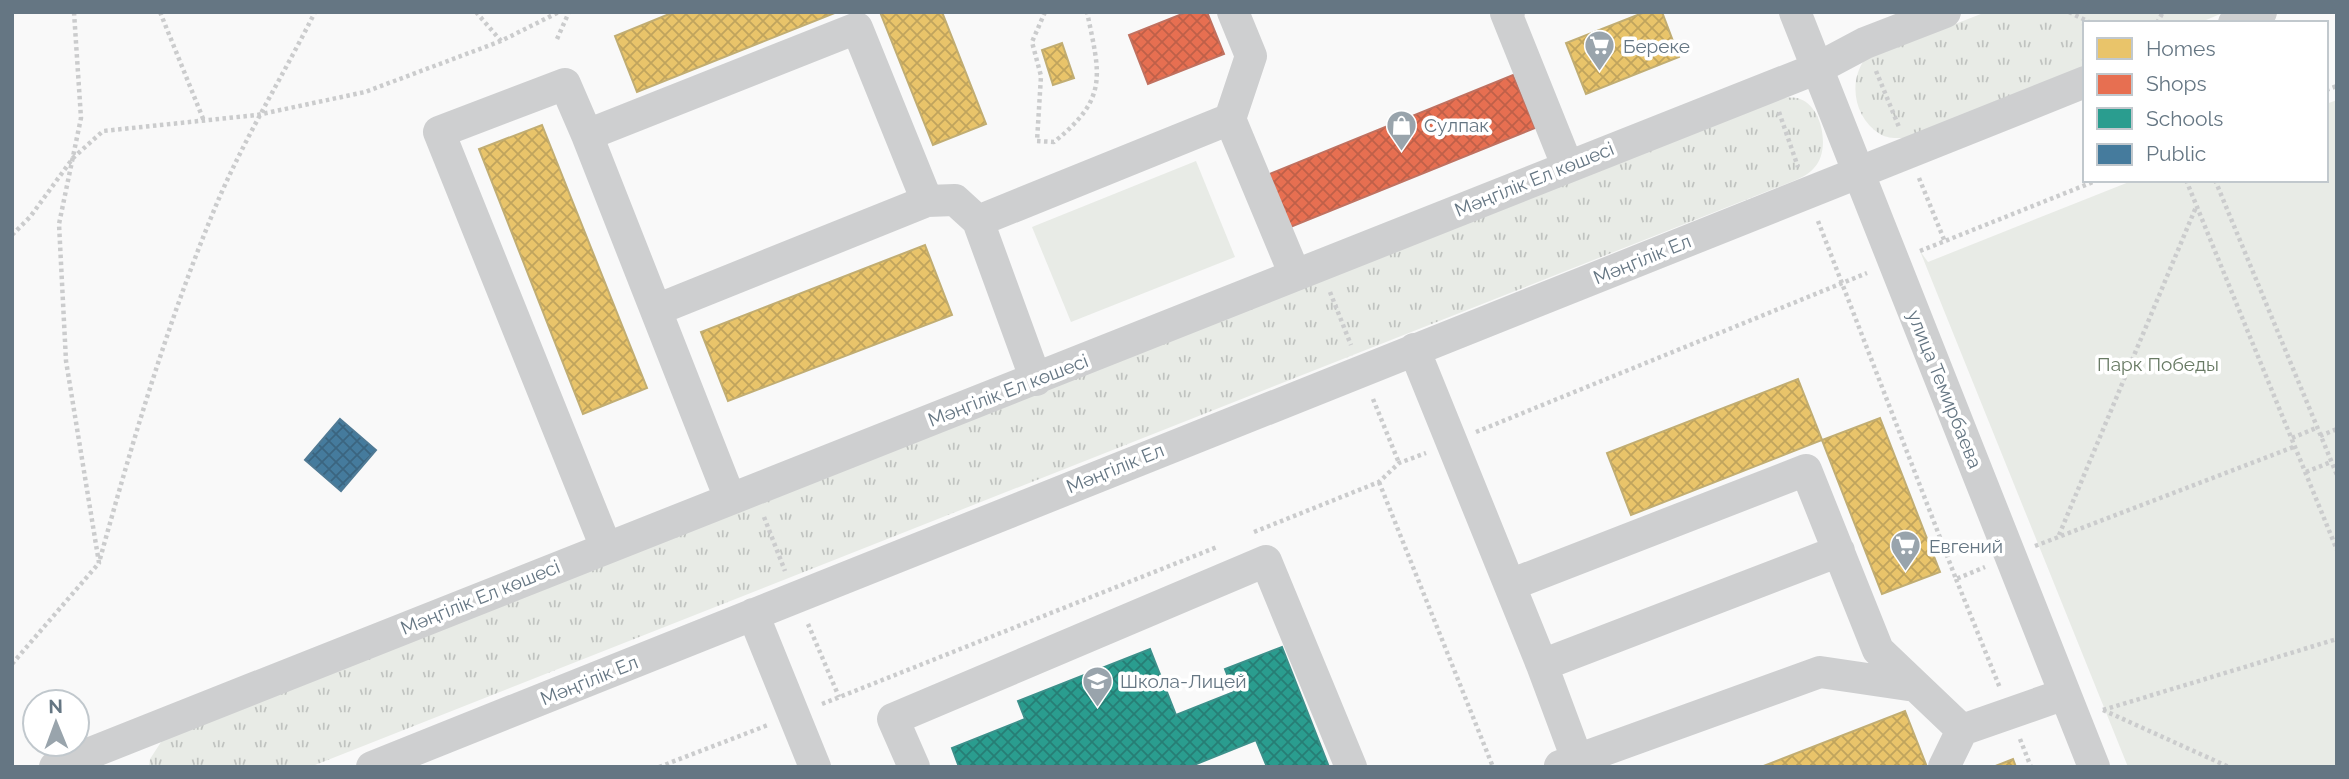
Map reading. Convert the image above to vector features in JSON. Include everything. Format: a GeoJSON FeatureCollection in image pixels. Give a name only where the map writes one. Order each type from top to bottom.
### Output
{"type":"FeatureCollection","features":[{"type":"Feature","properties":{"kind":"street"},"geometry":{"type":"LineString","coordinates":[[1233,12],[1251,57],[1230,119],[1295,275]]}},
{"type":"Feature","properties":{"kind":"street"},"geometry":{"type":"LineString","coordinates":[[1508,12],[1567,165]]}},
{"type":"Feature","properties":{"kind":"street","name":"улица Темирбаева"},"geometry":{"type":"LineString","coordinates":[[1795,12],[2094,767]]}},
{"type":"Feature","properties":{"kind":"street","name":"Мәңгілік Ел көшесі"},"geometry":{"type":"LineString","coordinates":[[70,765],[752,489],[1036,380],[1567,165],[1818,68],[1865,43],[1945,12]]}},
{"type":"Feature","properties":{"kind":"street"},"geometry":{"type":"LineString","coordinates":[[2239,21],[2261,12]]}},
{"type":"Feature","properties":{"kind":"street"},"geometry":{"type":"LineString","coordinates":[[587,135],[857,28],[927,201]]}},
{"type":"Feature","properties":{"kind":"street"},"geometry":{"type":"LineString","coordinates":[[1859,173],[2083,83]]}},
{"type":"Feature","properties":{"kind":"street"},"geometry":{"type":"LineString","coordinates":[[601,535],[439,132],[565,84],[725,486]]}},
{"type":"Feature","properties":{"kind":"street"},"geometry":{"type":"LineString","coordinates":[[978,222],[1230,119]]}},
{"type":"Feature","properties":{"kind":"street","name":"Мәңгілік Ел"},"geometry":{"type":"LineString","coordinates":[[372,767],[1859,173]]}},
{"type":"Feature","properties":{"kind":"street"},"geometry":{"type":"LineString","coordinates":[[656,310],[927,201],[956,200],[978,222],[1036,380]]}},
{"type":"Feature","properties":{"kind":"street"},"geometry":{"type":"LineString","coordinates":[[1413,349],[1542,665],[1572,764],[1820,672],[1915,686]]}},
{"type":"Feature","properties":{"kind":"street"},"geometry":{"type":"LineString","coordinates":[[1510,585],[1806,470],[1878,650],[1962,730]]}},
{"type":"Feature","properties":{"kind":"street"},"geometry":{"type":"LineString","coordinates":[[1542,665],[1839,551]]}},
{"type":"Feature","properties":{"kind":"street"},"geometry":{"type":"LineString","coordinates":[[914,767],[893,719],[1266,561],[1350,767]]}},
{"type":"Feature","properties":{"kind":"street"},"geometry":{"type":"LineString","coordinates":[[752,614],[815,767]]}},
{"type":"Feature","properties":{"kind":"street"},"geometry":{"type":"LineString","coordinates":[[1944,767],[1962,730],[2065,694]]}},
{"type":"Feature","properties":{"kind":"path"},"geometry":{"type":"LineString","coordinates":[[74,12],[81,118],[59,224],[66,360],[99,563]]}},
{"type":"Feature","properties":{"kind":"path"},"geometry":{"type":"LineString","coordinates":[[160,12],[204,121]]}},
{"type":"Feature","properties":{"kind":"path"},"geometry":{"type":"LineString","coordinates":[[12,664],[99,563],[142,409],[220,197],[257,115],[315,12]]}},
{"type":"Feature","properties":{"kind":"path"},"geometry":{"type":"LineString","coordinates":[[476,12],[501,41]]}},
{"type":"Feature","properties":{"kind":"path"},"geometry":{"type":"LineString","coordinates":[[537,12],[540,21]]}},
{"type":"Feature","properties":{"kind":"path"},"geometry":{"type":"LineString","coordinates":[[12,235],[30,217],[73,158],[103,131],[147,124],[257,115],[365,92],[501,41],[559,12]]}},
{"type":"Feature","properties":{"kind":"path"},"geometry":{"type":"LineString","coordinates":[[556,39],[569,12]]}},
{"type":"Feature","properties":{"kind":"path"},"geometry":{"type":"LineString","coordinates":[[1045,12],[1032,42],[1041,76],[1037,141],[1054,142],[1072,128],[1096,95],[1099,68],[1087,12]]}},
{"type":"Feature","properties":{"kind":"path"},"geometry":{"type":"LineString","coordinates":[[2069,12],[2087,21]]}},
{"type":"Feature","properties":{"kind":"path"},"geometry":{"type":"LineString","coordinates":[[1874,67],[1903,137]]}},
{"type":"Feature","properties":{"kind":"path"},"geometry":{"type":"LineString","coordinates":[[1914,167],[1945,242]]}},
{"type":"Feature","properties":{"kind":"path"},"geometry":{"type":"LineString","coordinates":[[1251,533],[1379,482],[1399,463],[2093,182]]}},
{"type":"Feature","properties":{"kind":"path"},"geometry":{"type":"LineString","coordinates":[[2187,182],[2337,550]]}},
{"type":"Feature","properties":{"kind":"path"},"geometry":{"type":"LineString","coordinates":[[2216,182],[2337,475]]}},
{"type":"Feature","properties":{"kind":"path"},"geometry":{"type":"LineString","coordinates":[[2059,535],[2197,206]]}},
{"type":"Feature","properties":{"kind":"path"},"geometry":{"type":"LineString","coordinates":[[1842,282],[2031,767]]}},
{"type":"Feature","properties":{"kind":"path"},"geometry":{"type":"LineString","coordinates":[[2292,438],[2316,428]]}},
{"type":"Feature","properties":{"kind":"path"},"geometry":{"type":"LineString","coordinates":[[2320,436],[2337,429]]}},
{"type":"Feature","properties":{"kind":"path"},"geometry":{"type":"LineString","coordinates":[[1956,579],[2059,535],[2296,446]]}},
{"type":"Feature","properties":{"kind":"path"},"geometry":{"type":"LineString","coordinates":[[2306,472],[2331,462]]}},
{"type":"Feature","properties":{"kind":"path"},"geometry":{"type":"LineString","coordinates":[[1379,482],[1493,767]]}},
{"type":"Feature","properties":{"kind":"path"},"geometry":{"type":"LineString","coordinates":[[659,767],[1225,543]]}},
{"type":"Feature","properties":{"kind":"path"},"geometry":{"type":"LineString","coordinates":[[2228,767],[2103,710],[2337,639]]}},
{"type":"Feature","properties":{"kind":"green space"},"geometry":{"type":"Polygon","coordinates":[[[1986,12],[2225,12],[2204,21],[2083,21],[2083,69],[1908,138],[1886,137],[1864,119],[1855,89],[1865,59],[1986,12]]]}},
{"type":"Feature","properties":{"kind":"green space"},"geometry":{"type":"Polygon","coordinates":[[[1781,97],[1797,98],[1806,102],[1813,109],[1822,129],[1822,151],[1819,160],[1809,173],[1794,181],[310,767],[149,767],[150,759],[163,739],[1781,97]]]}},
{"type":"Feature","properties":{"kind":"green space","name":"Парк Победы"},"geometry":{"type":"Polygon","coordinates":[[[2337,100],[2337,767],[2128,767],[1920,251],[1928,262],[2129,182],[2328,182],[2328,103],[2337,100]]]}},
{"type":"Feature","properties":{"kind":"green space"},"geometry":{"type":"Polygon","coordinates":[[[1196,161],[1235,257],[1071,322],[1032,227],[1196,161]]]}},
{"type":"Feature","properties":{"kind":"building: Homes"},"geometry":{"type":"Polygon","coordinates":[[[674,12],[837,12],[637,92],[615,36],[674,12]]]}},
{"type":"Feature","properties":{"kind":"building: Homes"},"geometry":{"type":"Polygon","coordinates":[[[880,12],[942,12],[986,124],[933,145],[880,12]]]}},
{"type":"Feature","properties":{"kind":"building: Homes"},"geometry":{"type":"Polygon","coordinates":[[[1645,12],[1662,12],[1679,57],[1586,94],[1566,43],[1645,12]]]}},
{"type":"Feature","properties":{"kind":"building: Homes"},"geometry":{"type":"Polygon","coordinates":[[[1062,43],[1074,78],[1053,85],[1042,50],[1062,43]]]}},
{"type":"Feature","properties":{"kind":"building: Homes"},"geometry":{"type":"Polygon","coordinates":[[[542,125],[647,388],[583,414],[479,149],[542,125]]]}},
{"type":"Feature","properties":{"kind":"building: Homes"},"geometry":{"type":"Polygon","coordinates":[[[925,245],[952,315],[728,401],[701,332],[925,245]]]}},
{"type":"Feature","properties":{"kind":"building: Homes"},"geometry":{"type":"Polygon","coordinates":[[[1798,379],[1822,440],[1631,515],[1607,453],[1798,379]]]}},
{"type":"Feature","properties":{"kind":"building: Homes"},"geometry":{"type":"Polygon","coordinates":[[[1880,418],[1940,572],[1882,594],[1822,440],[1880,418]]]}},
{"type":"Feature","properties":{"kind":"building: Homes"},"geometry":{"type":"Polygon","coordinates":[[[1905,711],[1927,767],[1761,767],[1905,711]]]}},
{"type":"Feature","properties":{"kind":"building: Homes"},"geometry":{"type":"Polygon","coordinates":[[[2013,759],[2016,767],[1993,767],[2013,759]]]}},
{"type":"Feature","properties":{"kind":"building: Shops"},"geometry":{"type":"Polygon","coordinates":[[[1187,12],[1207,12],[1224,54],[1148,84],[1129,35],[1187,12]]]}},
{"type":"Feature","properties":{"kind":"building: Shops","name":"Сулпак"},"geometry":{"type":"Polygon","coordinates":[[[1513,75],[1535,128],[1288,228],[1267,175],[1513,75]]]}},
{"type":"Feature","properties":{"kind":"building: Schools","name":"Школа-Лицей"},"geometry":{"type":"Polygon","coordinates":[[[1282,647],[1329,767],[1267,767],[1256,740],[1189,767],[959,767],[952,748],[1025,719],[1018,701],[1150,649],[1176,715],[1234,692],[1225,669],[1282,647]]]}},
{"type":"Feature","properties":{"kind":"building: Public"},"geometry":{"type":"Polygon","coordinates":[[[340,419],[376,450],[341,491],[305,460],[340,419]]]}},
{"type":"Feature","properties":{"kind":"place","name":"Береке"},"geometry":{"type":"Point","coordinates":[1600,73]}},
{"type":"Feature","properties":{"kind":"place","name":"Сулпак"},"geometry":{"type":"Point","coordinates":[1401,152]}},
{"type":"Feature","properties":{"kind":"place","name":"Евгений"},"geometry":{"type":"Point","coordinates":[1906,573]}},
{"type":"Feature","properties":{"kind":"place","name":"Школа-Лицей"},"geometry":{"type":"Point","coordinates":[1097,708]}}]}
